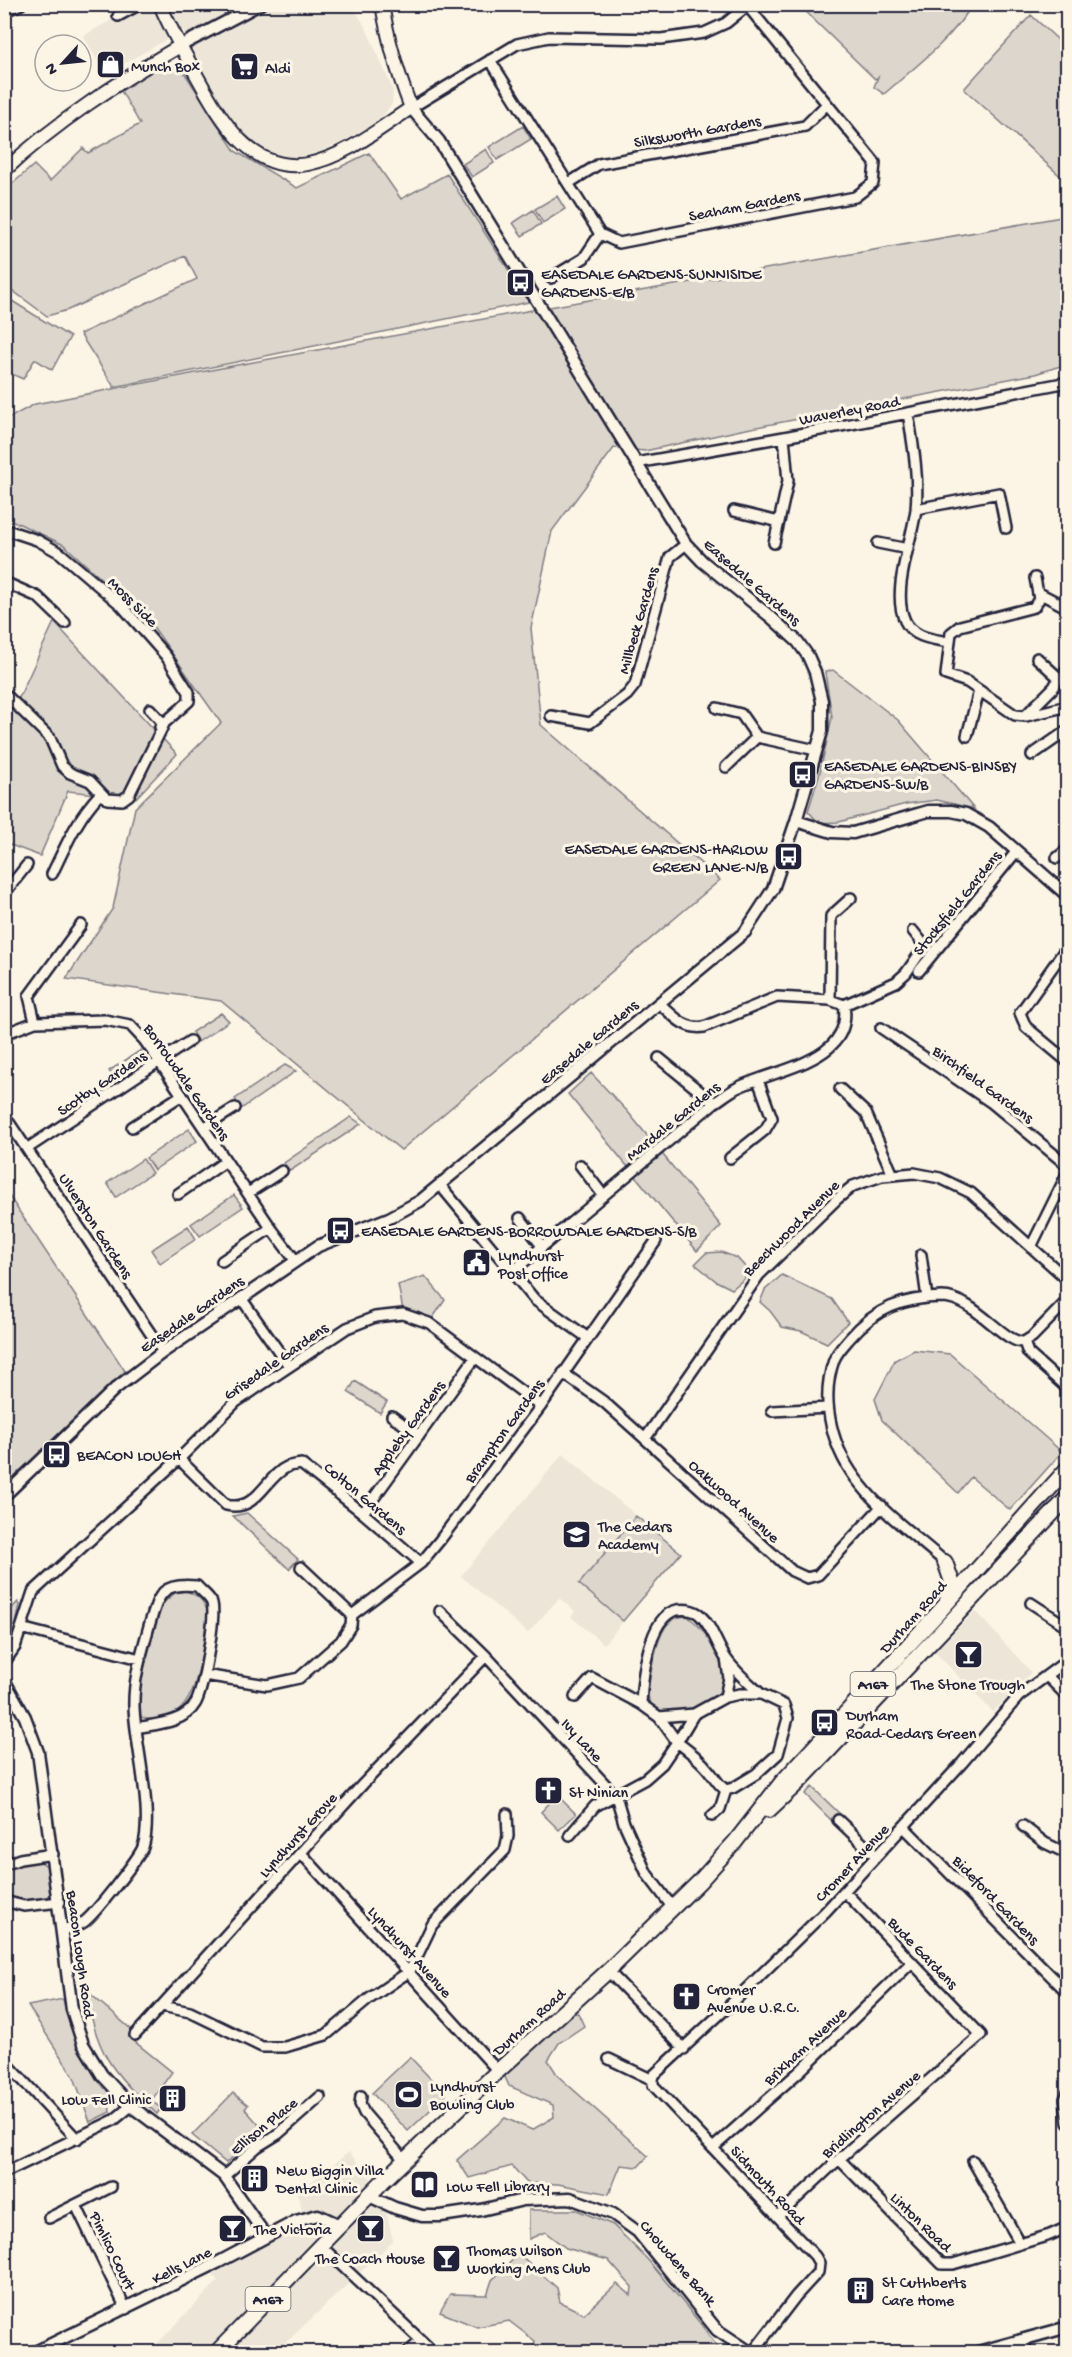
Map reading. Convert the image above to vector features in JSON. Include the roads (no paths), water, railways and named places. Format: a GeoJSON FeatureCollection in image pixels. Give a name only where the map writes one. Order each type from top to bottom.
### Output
{"type":"FeatureCollection","features":[{"type":"Feature","properties":{"kind":"main road"},"geometry":{"type":"LineString","coordinates":[[160,4],[180,46],[232,133],[245,146],[263,157],[285,164],[304,164],[330,156],[359,141],[411,108],[387,36],[382,4]]}},
{"type":"Feature","properties":{"kind":"main road"},"geometry":{"type":"LineString","coordinates":[[5,169],[119,83],[180,46]]}},
{"type":"Feature","properties":{"kind":"main road","name":"Durham Road"},"geometry":{"type":"LineString","coordinates":[[735,1842],[782,1782],[1068,1468]]}},
{"type":"Feature","properties":{"kind":"main road","name":"Durham Road"},"geometry":{"type":"LineString","coordinates":[[217,2352],[340,2224],[498,2070],[674,1908],[735,1842],[801,1780],[1068,1497]]}},
{"type":"Feature","properties":{"kind":"main road"},"geometry":{"type":"LineString","coordinates":[[945,1562],[966,1570],[985,1560]]}},
{"type":"Feature","properties":{"kind":"main road"},"geometry":{"type":"LineString","coordinates":[[938,1613],[949,1597],[952,1582],[945,1562]]}},
{"type":"Feature","properties":{"kind":"street"},"geometry":{"type":"LineString","coordinates":[[8,4],[12,8],[21,4]]}},
{"type":"Feature","properties":{"kind":"street"},"geometry":{"type":"LineString","coordinates":[[118,16],[140,4]]}},
{"type":"Feature","properties":{"kind":"street"},"geometry":{"type":"LineString","coordinates":[[180,46],[260,4]]}},
{"type":"Feature","properties":{"kind":"street"},"geometry":{"type":"LineString","coordinates":[[411,108],[517,44],[549,37],[661,39],[704,33],[726,23],[747,5]]}},
{"type":"Feature","properties":{"kind":"street","name":"Seaham Gardens"},"geometry":{"type":"LineString","coordinates":[[600,234],[620,243],[855,197],[873,183],[875,162],[747,5]]}},
{"type":"Feature","properties":{"kind":"street"},"geometry":{"type":"LineString","coordinates":[[490,60],[600,234],[584,258],[551,278]]}},
{"type":"Feature","properties":{"kind":"street","name":"Silksworth Gardens"},"geometry":{"type":"LineString","coordinates":[[568,183],[599,164],[805,126],[827,104]]}},
{"type":"Feature","properties":{"kind":"street","name":"Easedale Gardens"},"geometry":{"type":"LineString","coordinates":[[4,1496],[116,1388],[163,1352],[295,1260],[338,1237],[407,1210],[745,932],[773,889],[796,821],[822,731],[822,701],[815,672],[808,656],[798,642],[772,618],[702,561],[686,544],[439,141],[411,108]]}},
{"type":"Feature","properties":{"kind":"street","name":"Waverley Road"},"geometry":{"type":"LineString","coordinates":[[636,463],[1068,382]]}},
{"type":"Feature","properties":{"kind":"street"},"geometry":{"type":"LineString","coordinates":[[908,413],[917,485],[916,509],[899,593],[904,620],[910,628],[920,636],[949,642]]}},
{"type":"Feature","properties":{"kind":"street"},"geometry":{"type":"LineString","coordinates":[[774,543],[788,482],[784,437]]}},
{"type":"Feature","properties":{"kind":"street"},"geometry":{"type":"LineString","coordinates":[[916,509],[999,493],[1006,528]]}},
{"type":"Feature","properties":{"kind":"street"},"geometry":{"type":"LineString","coordinates":[[734,511],[779,522]]}},
{"type":"Feature","properties":{"kind":"street","name":"Moss Side"},"geometry":{"type":"LineString","coordinates":[[4,529],[37,540],[60,553],[121,605],[166,656],[189,692],[189,701],[162,726]]}},
{"type":"Feature","properties":{"kind":"street"},"geometry":{"type":"LineString","coordinates":[[878,543],[908,549]]}},
{"type":"Feature","properties":{"kind":"street","name":"Millbeck Gardens"},"geometry":{"type":"LineString","coordinates":[[551,716],[590,723],[627,695],[635,685],[670,557],[686,544]]}},
{"type":"Feature","properties":{"kind":"street"},"geometry":{"type":"LineString","coordinates":[[1035,578],[1039,599],[1034,607],[960,626],[951,633],[946,675],[966,682],[1015,715],[1026,716],[1068,706]]}},
{"type":"Feature","properties":{"kind":"street"},"geometry":{"type":"LineString","coordinates":[[4,582],[38,597],[64,623]]}},
{"type":"Feature","properties":{"kind":"street"},"geometry":{"type":"LineString","coordinates":[[1039,593],[1068,608]]}},
{"type":"Feature","properties":{"kind":"street"},"geometry":{"type":"LineString","coordinates":[[1026,716],[1054,687],[1059,678],[1037,658]]}},
{"type":"Feature","properties":{"kind":"street"},"geometry":{"type":"LineString","coordinates":[[967,736],[980,691]]}},
{"type":"Feature","properties":{"kind":"street"},"geometry":{"type":"LineString","coordinates":[[4,693],[50,738],[62,766],[70,773],[90,781],[107,800],[122,800],[129,795],[156,740],[162,726],[150,709]]}},
{"type":"Feature","properties":{"kind":"street"},"geometry":{"type":"LineString","coordinates":[[717,708],[741,714],[757,737],[816,750]]}},
{"type":"Feature","properties":{"kind":"street"},"geometry":{"type":"LineString","coordinates":[[1032,755],[1068,730]]}},
{"type":"Feature","properties":{"kind":"street"},"geometry":{"type":"LineString","coordinates":[[726,767],[757,737]]}},
{"type":"Feature","properties":{"kind":"street"},"geometry":{"type":"LineString","coordinates":[[52,874],[85,810],[100,794]]}},
{"type":"Feature","properties":{"kind":"street"},"geometry":{"type":"LineString","coordinates":[[796,821],[832,832],[853,833],[928,811],[951,811],[974,817],[1068,896]]}},
{"type":"Feature","properties":{"kind":"street"},"geometry":{"type":"LineString","coordinates":[[1057,858],[1068,849]]}},
{"type":"Feature","properties":{"kind":"street","name":"Stocksfield Gardens"},"geometry":{"type":"LineString","coordinates":[[919,971],[1016,852]]}},
{"type":"Feature","properties":{"kind":"street"},"geometry":{"type":"LineString","coordinates":[[4,894],[27,865]]}},
{"type":"Feature","properties":{"kind":"street"},"geometry":{"type":"LineString","coordinates":[[830,1000],[831,916],[851,898]]}},
{"type":"Feature","properties":{"kind":"street"},"geometry":{"type":"LineString","coordinates":[[35,1022],[29,996],[81,925]]}},
{"type":"Feature","properties":{"kind":"street"},"geometry":{"type":"LineString","coordinates":[[660,1004],[680,1023],[694,1028],[704,1027],[777,997],[830,1000],[844,1005],[896,982],[906,973],[925,946],[913,931]]}},
{"type":"Feature","properties":{"kind":"street"},"geometry":{"type":"LineString","coordinates":[[1068,953],[1064,951],[1020,1012],[1026,1027],[1068,1062]]}},
{"type":"Feature","properties":{"kind":"street","name":"Mardale Gardens"},"geometry":{"type":"LineString","coordinates":[[512,1272],[714,1103],[738,1087],[814,1059],[828,1049],[839,1037],[846,1018],[844,1005]]}},
{"type":"Feature","properties":{"kind":"street","name":"Borrowdale Gardens"},"geometry":{"type":"LineString","coordinates":[[4,1035],[35,1022],[105,1020],[130,1025],[159,1061],[295,1260]]}},
{"type":"Feature","properties":{"kind":"street","name":"Birchfield Gardens"},"geometry":{"type":"LineString","coordinates":[[881,1028],[992,1103],[1068,1166]]}},
{"type":"Feature","properties":{"kind":"street","name":"Scotby Gardens"},"geometry":{"type":"LineString","coordinates":[[28,1148],[190,1041]]}},
{"type":"Feature","properties":{"kind":"street"},"geometry":{"type":"LineString","coordinates":[[659,1058],[714,1103]]}},
{"type":"Feature","properties":{"kind":"street"},"geometry":{"type":"LineString","coordinates":[[730,1158],[765,1130],[772,1118],[758,1080]]}},
{"type":"Feature","properties":{"kind":"street"},"geometry":{"type":"LineString","coordinates":[[840,1089],[866,1113],[893,1175]]}},
{"type":"Feature","properties":{"kind":"street"},"geometry":{"type":"LineString","coordinates":[[132,1127],[182,1095]]}},
{"type":"Feature","properties":{"kind":"street"},"geometry":{"type":"LineString","coordinates":[[205,1127],[235,1108]]}},
{"type":"Feature","properties":{"kind":"street","name":"Ulverston Gardens"},"geometry":{"type":"LineString","coordinates":[[4,1115],[163,1352]]}},
{"type":"Feature","properties":{"kind":"street"},"geometry":{"type":"LineString","coordinates":[[178,1194],[226,1161]]}},
{"type":"Feature","properties":{"kind":"street"},"geometry":{"type":"LineString","coordinates":[[580,1165],[603,1195]]}},
{"type":"Feature","properties":{"kind":"street"},"geometry":{"type":"LineString","coordinates":[[248,1193],[282,1171]]}},
{"type":"Feature","properties":{"kind":"street"},"geometry":{"type":"LineString","coordinates":[[1031,1247],[1068,1172]]}},
{"type":"Feature","properties":{"kind":"street","name":"Beechwood Avenue"},"geometry":{"type":"LineString","coordinates":[[645,1440],[759,1275],[854,1186],[882,1176],[914,1173],[940,1178],[971,1193],[1068,1280]]}},
{"type":"Feature","properties":{"kind":"street"},"geometry":{"type":"LineString","coordinates":[[440,1185],[535,1300],[588,1338]]}},
{"type":"Feature","properties":{"kind":"street"},"geometry":{"type":"LineString","coordinates":[[520,1218],[542,1246]]}},
{"type":"Feature","properties":{"kind":"street"},"geometry":{"type":"LineString","coordinates":[[222,1261],[271,1228]]}},
{"type":"Feature","properties":{"kind":"street","name":"Brampton Gardens"},"geometry":{"type":"LineString","coordinates":[[352,1615],[421,1563],[541,1406],[656,1241]]}},
{"type":"Feature","properties":{"kind":"street"},"geometry":{"type":"LineString","coordinates":[[921,1255],[927,1298]]}},
{"type":"Feature","properties":{"kind":"street"},"geometry":{"type":"LineString","coordinates":[[945,1562],[860,1485],[847,1465],[833,1432],[828,1408],[828,1388],[834,1361],[854,1333],[871,1317],[907,1300],[946,1297],[980,1312],[1013,1341],[1024,1342],[1032,1337],[1068,1300]]}},
{"type":"Feature","properties":{"kind":"street"},"geometry":{"type":"LineString","coordinates":[[242,1298],[289,1366]]}},
{"type":"Feature","properties":{"kind":"street","name":"Grisedale Gardens"},"geometry":{"type":"LineString","coordinates":[[4,1663],[15,1647],[33,1593],[179,1459],[236,1402],[346,1328],[375,1317],[404,1314],[430,1324],[541,1406]]}},
{"type":"Feature","properties":{"kind":"street"},"geometry":{"type":"LineString","coordinates":[[1024,1342],[1028,1353],[1068,1389]]}},
{"type":"Feature","properties":{"kind":"street","name":"Appleby Gardens"},"geometry":{"type":"LineString","coordinates":[[363,1513],[475,1358]]}},
{"type":"Feature","properties":{"kind":"street","name":"Oakwood Avenue"},"geometry":{"type":"LineString","coordinates":[[563,1373],[604,1402],[792,1571],[807,1578],[818,1575],[882,1506]]}},
{"type":"Feature","properties":{"kind":"street"},"geometry":{"type":"LineString","coordinates":[[772,1411],[828,1408]]}},
{"type":"Feature","properties":{"kind":"street"},"geometry":{"type":"LineString","coordinates":[[392,1416],[419,1436]]}},
{"type":"Feature","properties":{"kind":"street","name":"Colton Gardens"},"geometry":{"type":"LineString","coordinates":[[179,1459],[226,1505],[236,1507],[251,1501],[287,1467],[301,1464],[421,1563]]}},
{"type":"Feature","properties":{"kind":"street"},"geometry":{"type":"LineString","coordinates":[[204,1675],[267,1685],[299,1678],[341,1641],[351,1625],[352,1615],[301,1567]]}},
{"type":"Feature","properties":{"kind":"street"},"geometry":{"type":"LineString","coordinates":[[62,1930],[83,1923],[137,1859],[143,1846],[146,1828],[145,1806],[136,1728],[134,1690],[140,1659],[157,1601],[166,1589],[177,1584],[197,1586],[212,1601],[213,1617],[204,1675],[195,1704],[178,1719],[136,1728]]}},
{"type":"Feature","properties":{"kind":"street"},"geometry":{"type":"LineString","coordinates":[[1031,1603],[1068,1627]]}},
{"type":"Feature","properties":{"kind":"street"},"geometry":{"type":"LineString","coordinates":[[641,1704],[642,1682],[650,1646],[662,1622],[673,1611],[684,1609],[697,1612],[707,1622],[726,1659],[760,1694]]}},
{"type":"Feature","properties":{"kind":"street","name":"Ivy Lane"},"geometry":{"type":"LineString","coordinates":[[440,1611],[486,1656],[616,1796],[624,1823],[646,1874],[674,1908]]}},
{"type":"Feature","properties":{"kind":"street"},"geometry":{"type":"LineString","coordinates":[[21,1628],[140,1659]]}},
{"type":"Feature","properties":{"kind":"street","name":"Lyndhurst Grove"},"geometry":{"type":"LineString","coordinates":[[135,2035],[363,1784],[486,1656]]}},
{"type":"Feature","properties":{"kind":"street"},"geometry":{"type":"LineString","coordinates":[[725,1698],[729,1678],[726,1659]]}},
{"type":"Feature","properties":{"kind":"street","name":"Cromer Avenue"},"geometry":{"type":"LineString","coordinates":[[652,2080],[654,2075],[684,2049],[844,1891],[904,1827],[1019,1696],[1068,1660]]}},
{"type":"Feature","properties":{"kind":"street"},"geometry":{"type":"LineString","coordinates":[[1047,1676],[1068,1697]]}},
{"type":"Feature","properties":{"kind":"street"},"geometry":{"type":"LineString","coordinates":[[575,1697],[592,1678],[641,1704],[659,1717],[677,1743],[694,1755],[710,1771],[719,1786],[726,1790],[756,1774],[778,1754],[787,1726],[787,1712],[776,1700],[760,1694],[740,1694],[725,1698],[694,1714],[659,1717]]}},
{"type":"Feature","properties":{"kind":"street","name":"Beacon Lough Road"},"geometry":{"type":"LineString","coordinates":[[4,1680],[9,1697],[38,1752],[60,1902],[72,2010],[83,2044],[102,2076],[131,2106],[224,2176],[266,2236]]}},
{"type":"Feature","properties":{"kind":"street"},"geometry":{"type":"LineString","coordinates":[[570,1834],[596,1806],[645,1779],[662,1764],[694,1714]]}},
{"type":"Feature","properties":{"kind":"street"},"geometry":{"type":"LineString","coordinates":[[712,1816],[720,1809],[726,1790]]}},
{"type":"Feature","properties":{"kind":"street"},"geometry":{"type":"LineString","coordinates":[[162,2006],[190,2012],[262,2046],[285,2047],[326,2035],[369,1999],[410,1971],[432,1925],[505,1850],[507,1814]]}},
{"type":"Feature","properties":{"kind":"street"},"geometry":{"type":"LineString","coordinates":[[838,1820],[876,1856]]}},
{"type":"Feature","properties":{"kind":"street"},"geometry":{"type":"LineString","coordinates":[[1023,1826],[1045,1843],[1068,1854]]}},
{"type":"Feature","properties":{"kind":"street","name":"Bideford Gardens"},"geometry":{"type":"LineString","coordinates":[[904,1827],[1068,1993]]}},
{"type":"Feature","properties":{"kind":"street","name":"Lyndhurst Avenue"},"geometry":{"type":"LineString","coordinates":[[301,1853],[498,2070]]}},
{"type":"Feature","properties":{"kind":"street"},"geometry":{"type":"LineString","coordinates":[[4,1865],[20,1859],[53,1854]]}},
{"type":"Feature","properties":{"kind":"street","name":"Bude Gardens"},"geometry":{"type":"LineString","coordinates":[[844,1891],[981,2035]]}},
{"type":"Feature","properties":{"kind":"street"},"geometry":{"type":"LineString","coordinates":[[4,1901],[24,1906],[60,1902]]}},
{"type":"Feature","properties":{"kind":"street","name":"Brixham Avenue"},"geometry":{"type":"LineString","coordinates":[[714,2147],[800,2071],[912,1962]]}},
{"type":"Feature","properties":{"kind":"street"},"geometry":{"type":"LineString","coordinates":[[608,1971],[684,2049]]}},
{"type":"Feature","properties":{"kind":"street","name":"Bridlington Avenue"},"geometry":{"type":"LineString","coordinates":[[779,2216],[839,2159],[981,2035]]}},
{"type":"Feature","properties":{"kind":"street","name":"Sidmouth Road"},"geometry":{"type":"LineString","coordinates":[[609,2059],[652,2080],[653,2085],[779,2216],[819,2263],[818,2272],[751,2352]]}},
{"type":"Feature","properties":{"kind":"street"},"geometry":{"type":"LineString","coordinates":[[4,2060],[77,2139]]}},
{"type":"Feature","properties":{"kind":"street"},"geometry":{"type":"LineString","coordinates":[[1068,2093],[1065,2099],[1068,2123]]}},
{"type":"Feature","properties":{"kind":"street"},"geometry":{"type":"LineString","coordinates":[[361,2096],[360,2104],[364,2113],[405,2161]]}},
{"type":"Feature","properties":{"kind":"street","name":"Ellison Place"},"geometry":{"type":"LineString","coordinates":[[224,2176],[256,2148],[278,2134],[320,2097]]}},
{"type":"Feature","properties":{"kind":"street"},"geometry":{"type":"LineString","coordinates":[[4,2173],[114,2120],[131,2106]]}},
{"type":"Feature","properties":{"kind":"street","name":"Linton Road"},"geometry":{"type":"LineString","coordinates":[[839,2159],[942,2264],[953,2264],[1068,2228]]}},
{"type":"Feature","properties":{"kind":"street"},"geometry":{"type":"LineString","coordinates":[[973,2161],[1020,2242]]}},
{"type":"Feature","properties":{"kind":"street"},"geometry":{"type":"LineString","coordinates":[[49,2218],[111,2187]]}},
{"type":"Feature","properties":{"kind":"street","name":"Chowdene Bank"},"geometry":{"type":"LineString","coordinates":[[369,2196],[395,2208],[422,2216],[475,2211],[523,2200],[570,2198],[613,2214],[638,2232],[717,2330],[751,2352]]}},
{"type":"Feature","properties":{"kind":"street","name":"Pimlico Court"},"geometry":{"type":"LineString","coordinates":[[76,2205],[126,2308]]}},
{"type":"Feature","properties":{"kind":"street","name":"Kells Lane"},"geometry":{"type":"LineString","coordinates":[[39,2352],[266,2236],[310,2216],[318,2215],[340,2224]]}},
{"type":"Feature","properties":{"kind":"street"},"geometry":{"type":"LineString","coordinates":[[320,2245],[425,2344],[408,2352]]}},
{"type":"Feature","properties":{"kind":"street"},"geometry":{"type":"LineString","coordinates":[[978,2352],[1068,2327]]}},
{"type":"Feature","properties":{"kind":"street"},"geometry":{"type":"LineString","coordinates":[[1024,2339],[1026,2352]]}},
{"type":"Feature","properties":{"kind":"place","name":"Munch Box"},"geometry":{"type":"Point","coordinates":[110,65]}},
{"type":"Feature","properties":{"kind":"place","name":"Aldi"},"geometry":{"type":"Point","coordinates":[244,67]}},
{"type":"Feature","properties":{"kind":"place","name":"EASEDALE GARDENS-SUNNISIDE GARDENS-E/B"},"geometry":{"type":"Point","coordinates":[520,282]}},
{"type":"Feature","properties":{"kind":"place","name":"EASEDALE GARDENS-BINSBY GARDENS-SW/B"},"geometry":{"type":"Point","coordinates":[803,774]}},
{"type":"Feature","properties":{"kind":"place","name":"EASEDALE GARDENS-HARLOW GREEN LANE-N/B"},"geometry":{"type":"Point","coordinates":[789,857]}},
{"type":"Feature","properties":{"kind":"place","name":"EASEDALE GARDENS-BORROWDALE GARDENS-S/B"},"geometry":{"type":"Point","coordinates":[340,1230]}},
{"type":"Feature","properties":{"kind":"place","name":"Lyndhurst Post Office"},"geometry":{"type":"Point","coordinates":[477,1263]}},
{"type":"Feature","properties":{"kind":"place","name":"BEACON LOUGH"},"geometry":{"type":"Point","coordinates":[56,1454]}},
{"type":"Feature","properties":{"kind":"place","name":"The Cedars Academy"},"geometry":{"type":"Point","coordinates":[577,1534]}},
{"type":"Feature","properties":{"kind":"place","name":"The Stone Trough"},"geometry":{"type":"Point","coordinates":[968,1655]}},
{"type":"Feature","properties":{"kind":"place","name":"Durham Road-Cedars Green"},"geometry":{"type":"Point","coordinates":[825,1723]}},
{"type":"Feature","properties":{"kind":"place","name":"St Ninian"},"geometry":{"type":"Point","coordinates":[548,1791]}},
{"type":"Feature","properties":{"kind":"place","name":"Cromer Avenue U.R.C."},"geometry":{"type":"Point","coordinates":[686,1997]}},
{"type":"Feature","properties":{"kind":"place","name":"Lyndhurst Bowling Club"},"geometry":{"type":"Point","coordinates":[409,2094]}},
{"type":"Feature","properties":{"kind":"place","name":"Low Fell Clinic"},"geometry":{"type":"Point","coordinates":[172,2098]}},
{"type":"Feature","properties":{"kind":"place","name":"New Biggin Villa Dental Clinic"},"geometry":{"type":"Point","coordinates":[255,2178]}},
{"type":"Feature","properties":{"kind":"place","name":"Low Fell Library"},"geometry":{"type":"Point","coordinates":[425,2185]}},
{"type":"Feature","properties":{"kind":"place","name":"The Victoria"},"geometry":{"type":"Point","coordinates":[233,2228]}},
{"type":"Feature","properties":{"kind":"place","name":"The Coach House"},"geometry":{"type":"Point","coordinates":[370,2229]}},
{"type":"Feature","properties":{"kind":"place","name":"Thomas Wilson Working Mens Club"},"geometry":{"type":"Point","coordinates":[446,2258]}},
{"type":"Feature","properties":{"kind":"place","name":"St Cuthberts Care Home"},"geometry":{"type":"Point","coordinates":[861,2290]}}]}
